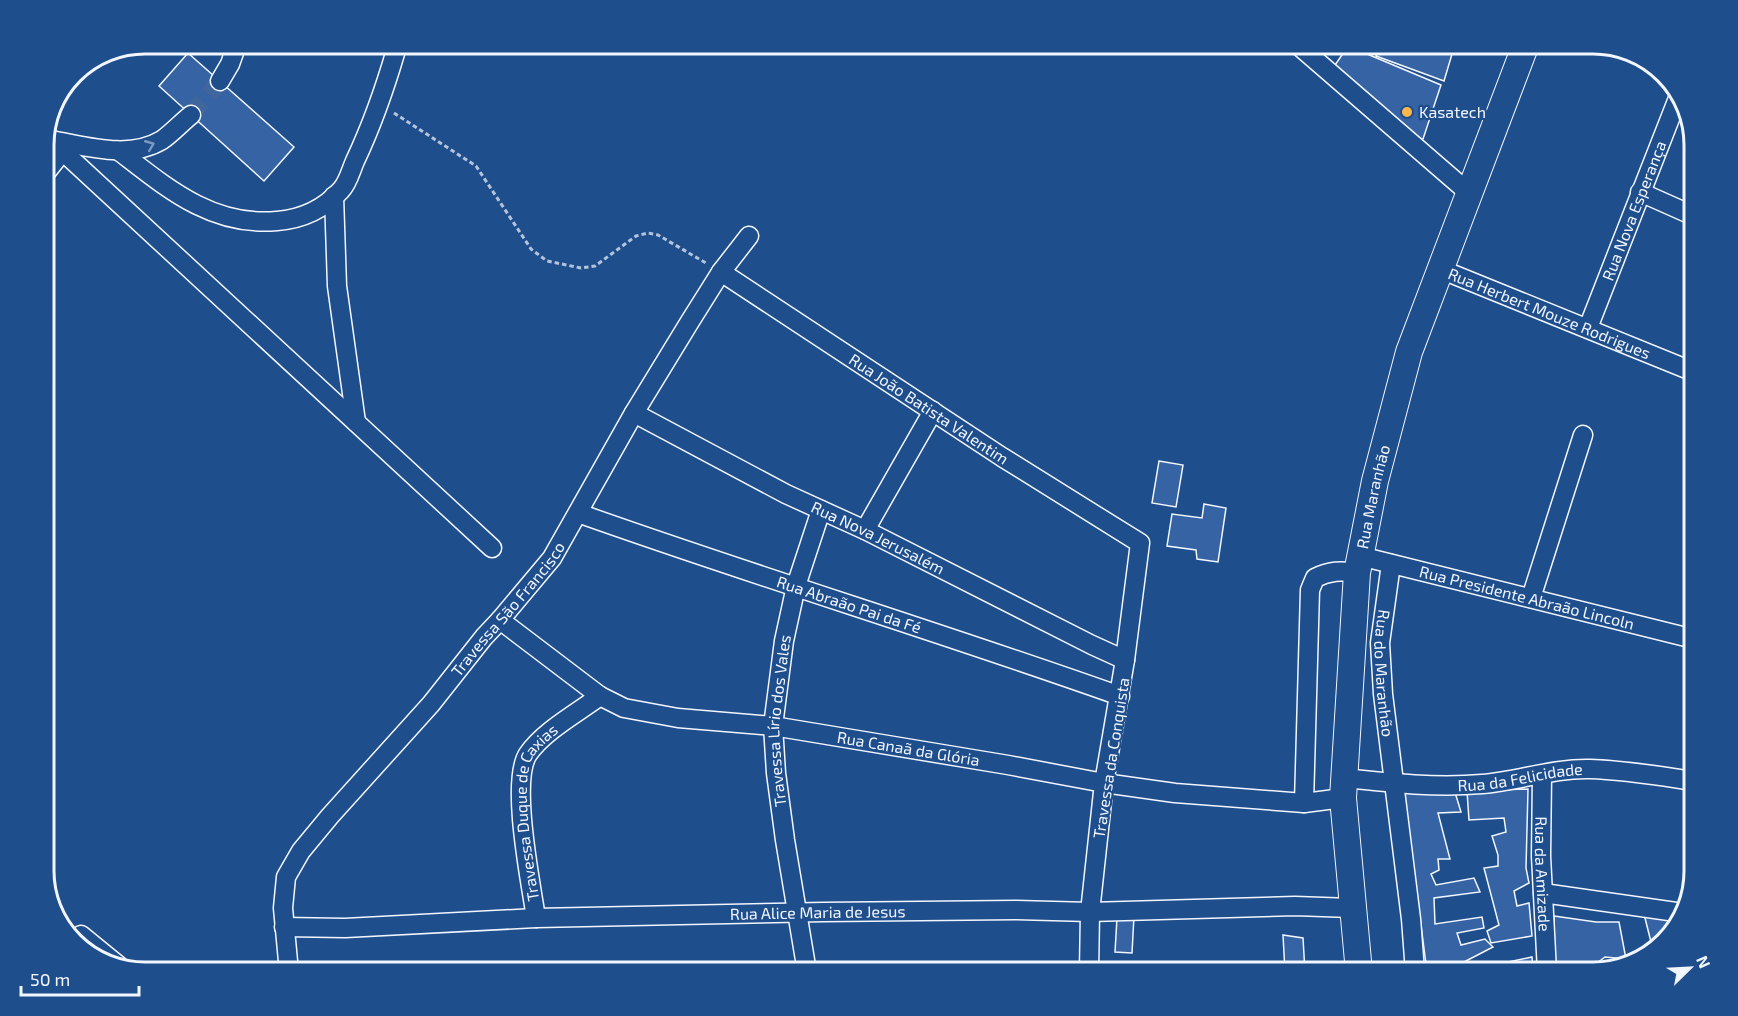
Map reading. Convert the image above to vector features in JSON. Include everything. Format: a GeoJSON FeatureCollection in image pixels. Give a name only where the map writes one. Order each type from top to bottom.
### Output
{"type":"FeatureCollection","features":[{"type":"Feature","properties":{"kind":"highway","name":"Rua Maranhão"},"geometry":{"type":"LineString","coordinates":[[1358,962],[1344,788],[1358,564],[1375,480],[1416,332],[1522,54]]}},
{"type":"Feature","properties":{"kind":"street"},"geometry":{"type":"LineString","coordinates":[[220,81],[234,54]]}},
{"type":"Feature","properties":{"kind":"street"},"geometry":{"type":"LineString","coordinates":[[119,151],[189,202],[231,219],[262,223],[298,219],[320,208],[343,189],[372,126],[395,54]]}},
{"type":"Feature","properties":{"kind":"street"},"geometry":{"type":"LineString","coordinates":[[1308,54],[1469,193]]}},
{"type":"Feature","properties":{"kind":"street","name":"Rua Nova Esperança"},"geometry":{"type":"LineString","coordinates":[[1587,328],[1675,105]]}},
{"type":"Feature","properties":{"kind":"street"},"geometry":{"type":"LineString","coordinates":[[54,142],[119,151],[142,148],[162,140],[191,115]]}},
{"type":"Feature","properties":{"kind":"street"},"geometry":{"type":"LineString","coordinates":[[54,143],[492,548]]}},
{"type":"Feature","properties":{"kind":"street"},"geometry":{"type":"LineString","coordinates":[[1640,192],[1684,212]]}},
{"type":"Feature","properties":{"kind":"street"},"geometry":{"type":"LineString","coordinates":[[334,196],[337,286],[356,422]]}},
{"type":"Feature","properties":{"kind":"street","name":"Travessa São Francisco"},"geometry":{"type":"LineString","coordinates":[[288,962],[283,908],[286,877],[302,851],[330,816],[431,704],[484,637],[552,558],[634,413],[721,272],[749,236]]}},
{"type":"Feature","properties":{"kind":"street","name":"Rua Herbert Mouze Rodrigues"},"geometry":{"type":"LineString","coordinates":[[1440,270],[1684,368]]}},
{"type":"Feature","properties":{"kind":"street","name":"Rua João Batista Valentim"},"geometry":{"type":"LineString","coordinates":[[721,272],[1140,543]]}},
{"type":"Feature","properties":{"kind":"street"},"geometry":{"type":"LineString","coordinates":[[865,530],[933,411]]}},
{"type":"Feature","properties":{"kind":"street","name":"Rua Nova Jerusalém"},"geometry":{"type":"LineString","coordinates":[[634,413],[786,494],[865,530],[1125,660]]}},
{"type":"Feature","properties":{"kind":"street"},"geometry":{"type":"LineString","coordinates":[[1531,598],[1583,435]]}},
{"type":"Feature","properties":{"kind":"street","name":"Travessa Lírio dos Vales"},"geometry":{"type":"LineString","coordinates":[[805,962],[776,773],[773,726],[784,641],[796,586],[821,510]]}},
{"type":"Feature","properties":{"kind":"street","name":"Rua Abraão Pai da Fé"},"geometry":{"type":"LineString","coordinates":[[578,513],[711,560],[948,636],[1120,696]]}},
{"type":"Feature","properties":{"kind":"street","name":"Travessa da Conquista"},"geometry":{"type":"LineString","coordinates":[[1089,962],[1090,912],[1104,783],[1120,696],[1140,543]]}},
{"type":"Feature","properties":{"kind":"street"},"geometry":{"type":"LineString","coordinates":[[1304,803],[1310,590],[1315,578],[1322,574],[1358,564]]}},
{"type":"Feature","properties":{"kind":"street","name":"Rua Presidente Abraão Lincoln"},"geometry":{"type":"LineString","coordinates":[[1358,564],[1391,564],[1684,635]]}},
{"type":"Feature","properties":{"kind":"street","name":"Rua do Maranhão"},"geometry":{"type":"LineString","coordinates":[[1391,564],[1380,643],[1383,694],[1394,783]]}},
{"type":"Feature","properties":{"kind":"street","name":"Rua Canaã da Glória"},"geometry":{"type":"LineString","coordinates":[[500,620],[600,696],[624,708],[656,714],[773,726],[1104,783],[1175,793],[1304,803],[1344,788]]}},
{"type":"Feature","properties":{"kind":"street","name":"Travessa Duque de Caxias"},"geometry":{"type":"LineString","coordinates":[[536,918],[525,840],[521,774],[527,756],[539,741],[600,696]]}},
{"type":"Feature","properties":{"kind":"street","name":"Rua da Felicidade"},"geometry":{"type":"LineString","coordinates":[[1344,788],[1394,783],[1482,784],[1589,769],[1629,771],[1684,779]]}},
{"type":"Feature","properties":{"kind":"street","name":"Rua da Amizade"},"geometry":{"type":"LineString","coordinates":[[1542,775],[1541,856],[1546,962]]}},
{"type":"Feature","properties":{"kind":"street"},"geometry":{"type":"LineString","coordinates":[[1394,783],[1414,962]]}},
{"type":"Feature","properties":{"kind":"street"},"geometry":{"type":"LineString","coordinates":[[1543,893],[1674,912]]}},
{"type":"Feature","properties":{"kind":"street","name":"Rua Alice Maria de Jesus"},"geometry":{"type":"LineString","coordinates":[[284,927],[345,928],[536,918],[797,913],[1016,910],[1090,912],[1295,906],[1352,908]]}},
{"type":"Feature","properties":{"kind":"street"},"geometry":{"type":"LineString","coordinates":[[81,935],[100,950]]}},
{"type":"Feature","properties":{"kind":"path"},"geometry":{"type":"LineString","coordinates":[[380,104],[476,166],[531,249],[547,261],[581,268],[595,266],[636,236],[648,233],[658,235],[721,272]]}},
{"type":"Feature","properties":{"kind":"building"},"geometry":{"type":"Polygon","coordinates":[[[189,54],[294,147],[264,181],[159,86],[189,54]]]}},
{"type":"Feature","properties":{"kind":"building","name":"Kasatech"},"geometry":{"type":"Polygon","coordinates":[[[1343,54],[1367,54],[1441,85],[1423,139],[1417,141],[1333,68],[1343,54]]]}},
{"type":"Feature","properties":{"kind":"building"},"geometry":{"type":"Polygon","coordinates":[[[1377,54],[1452,54],[1444,81],[1376,56],[1377,54]]]}},
{"type":"Feature","properties":{"kind":"building"},"geometry":{"type":"Polygon","coordinates":[[[1159,461],[1183,465],[1176,507],[1152,503],[1159,461]]]}},
{"type":"Feature","properties":{"kind":"building"},"geometry":{"type":"Polygon","coordinates":[[[1204,504],[1226,508],[1218,562],[1197,559],[1196,550],[1167,546],[1172,514],[1202,518],[1204,504]]]}},
{"type":"Feature","properties":{"kind":"building"},"geometry":{"type":"Polygon","coordinates":[[[1454,789],[1461,812],[1438,813],[1450,859],[1438,859],[1439,870],[1431,874],[1436,885],[1474,878],[1480,892],[1434,898],[1435,924],[1482,917],[1484,928],[1457,933],[1461,945],[1485,939],[1493,947],[1464,962],[1426,962],[1404,792],[1454,789]]]}},
{"type":"Feature","properties":{"kind":"building"},"geometry":{"type":"Polygon","coordinates":[[[1528,789],[1526,868],[1529,883],[1514,891],[1517,906],[1529,903],[1532,936],[1491,943],[1487,931],[1499,925],[1484,868],[1498,866],[1498,855],[1492,836],[1506,832],[1504,818],[1469,820],[1467,791],[1528,789]]]}},
{"type":"Feature","properties":{"kind":"building"},"geometry":{"type":"Polygon","coordinates":[[[1643,910],[1671,919],[1651,941],[1643,910]]]}},
{"type":"Feature","properties":{"kind":"building"},"geometry":{"type":"Polygon","coordinates":[[[1134,916],[1132,953],[1115,952],[1117,918],[1134,916]]]}},
{"type":"Feature","properties":{"kind":"building"},"geometry":{"type":"Polygon","coordinates":[[[1554,916],[1596,922],[1619,922],[1625,956],[1619,958],[1605,957],[1599,961],[1555,962],[1554,916]]]}},
{"type":"Feature","properties":{"kind":"building"},"geometry":{"type":"Polygon","coordinates":[[[1283,935],[1303,938],[1304,962],[1284,962],[1283,935]]]}},
{"type":"Feature","properties":{"kind":"building"},"geometry":{"type":"Polygon","coordinates":[[[1532,957],[1532,962],[1508,962],[1532,957]]]}},
{"type":"Feature","properties":{"kind":"tunnel"},"geometry":{"type":"LineString","coordinates":[[191,115],[220,81]]}},
{"type":"Feature","properties":{"kind":"place","name":"Kasatech"},"geometry":{"type":"Point","coordinates":[1407,112]}}]}
